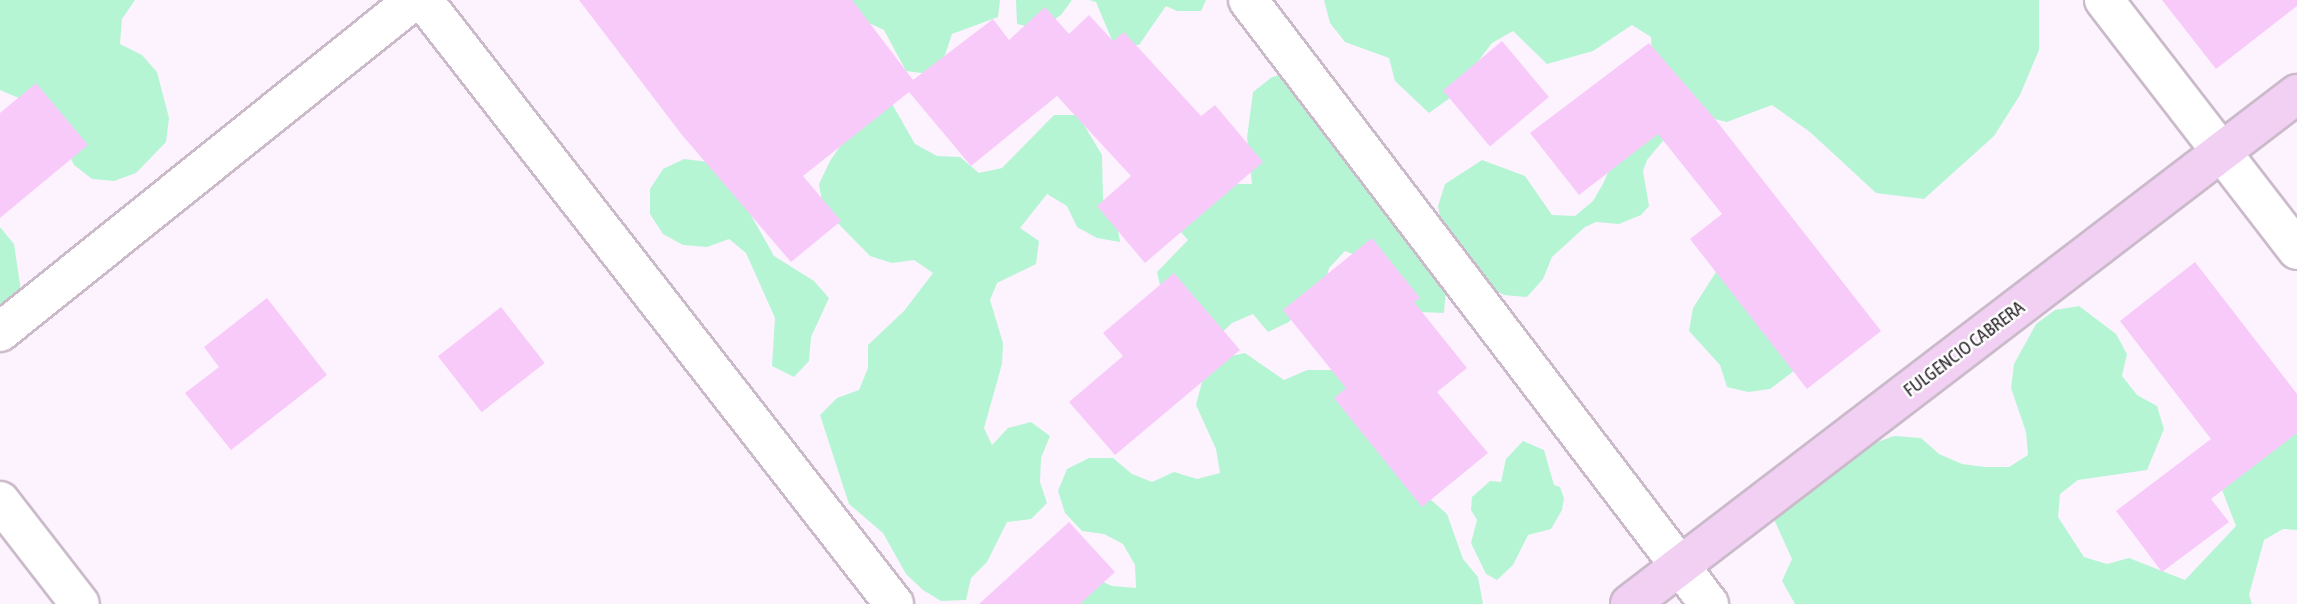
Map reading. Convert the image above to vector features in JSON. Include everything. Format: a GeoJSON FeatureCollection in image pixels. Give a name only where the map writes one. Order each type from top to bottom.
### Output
{"type":"FeatureCollection","features":[{"type":"Feature","properties":{"kind":"main road","name":"FULGENCIO CABRERA"},"geometry":{"type":"LineString","coordinates":[[1630,604],[2297,94]]}},
{"type":"Feature","properties":{"kind":"street"},"geometry":{"type":"LineString","coordinates":[[0,332],[414,0]]}},
{"type":"Feature","properties":{"kind":"street"},"geometry":{"type":"LineString","coordinates":[[423,0],[894,604]]}},
{"type":"Feature","properties":{"kind":"street"},"geometry":{"type":"LineString","coordinates":[[1248,0],[1709,604]]}},
{"type":"Feature","properties":{"kind":"street"},"geometry":{"type":"LineString","coordinates":[[2104,0],[2297,250]]}},
{"type":"Feature","properties":{"kind":"street"},"geometry":{"type":"LineString","coordinates":[[0,501],[80,604]]}},
{"type":"Feature","properties":{"kind":"green space"},"geometry":{"type":"Polygon","coordinates":[[[0,0],[135,0],[122,19],[120,44],[142,55],[157,72],[169,118],[166,142],[136,173],[114,181],[92,179],[74,165],[53,122],[37,106],[0,90],[0,0]]]}},
{"type":"Feature","properties":{"kind":"green space"},"geometry":{"type":"Polygon","coordinates":[[[819,0],[1000,0],[998,17],[952,34],[945,55],[929,74],[906,71],[884,30],[819,0]]]}},
{"type":"Feature","properties":{"kind":"green space"},"geometry":{"type":"Polygon","coordinates":[[[1016,0],[1072,0],[1061,15],[1040,29],[1017,24],[1016,0]]]}},
{"type":"Feature","properties":{"kind":"green space"},"geometry":{"type":"Polygon","coordinates":[[[1089,0],[1206,0],[1201,11],[1177,11],[1166,6],[1139,45],[1114,45],[1096,2],[1089,0]]]}},
{"type":"Feature","properties":{"kind":"green space"},"geometry":{"type":"Polygon","coordinates":[[[1324,0],[2039,0],[2039,50],[2020,95],[1994,136],[1924,199],[1876,193],[1810,132],[1772,105],[1727,122],[1694,114],[1678,123],[1647,160],[1643,171],[1649,206],[1641,215],[1619,224],[1596,222],[1585,227],[1552,257],[1543,279],[1527,297],[1504,295],[1483,283],[1442,229],[1438,206],[1445,184],[1482,160],[1525,176],[1552,215],[1575,216],[1593,201],[1604,182],[1652,61],[1651,37],[1632,25],[1593,51],[1547,64],[1513,31],[1492,43],[1450,98],[1429,113],[1395,81],[1389,58],[1345,42],[1330,23],[1324,0]]]}},
{"type":"Feature","properties":{"kind":"green space"},"geometry":{"type":"Polygon","coordinates":[[[1293,72],[1410,233],[1416,256],[1435,268],[1446,289],[1444,313],[1419,312],[1367,260],[1345,251],[1329,268],[1323,291],[1303,303],[1289,322],[1268,332],[1253,314],[1232,323],[1215,339],[1162,294],[1157,272],[1188,240],[1173,223],[1230,184],[1252,184],[1247,138],[1253,92],[1272,77],[1293,72]]]}},
{"type":"Feature","properties":{"kind":"green space"},"geometry":{"type":"Polygon","coordinates":[[[891,102],[915,144],[937,156],[960,157],[979,173],[1002,168],[1054,115],[1078,115],[1102,155],[1103,199],[1116,218],[1120,242],[1097,238],[1077,227],[1067,206],[1047,194],[1020,228],[1039,241],[1036,264],[997,283],[990,300],[1003,343],[1002,364],[984,428],[992,445],[1008,428],[1031,422],[1050,436],[1041,458],[1040,482],[1047,503],[1031,519],[1007,522],[987,562],[971,578],[966,600],[941,601],[923,590],[906,574],[883,533],[849,504],[820,415],[837,398],[859,390],[868,368],[868,345],[904,311],[933,273],[914,260],[892,263],[870,256],[823,208],[819,184],[830,161],[841,145],[891,102]]]}},
{"type":"Feature","properties":{"kind":"green space"},"geometry":{"type":"Polygon","coordinates":[[[684,159],[709,162],[740,196],[774,256],[814,281],[829,298],[811,337],[809,361],[794,377],[772,366],[775,318],[746,253],[729,239],[707,247],[683,245],[663,234],[650,214],[650,189],[663,169],[684,159]]]}},
{"type":"Feature","properties":{"kind":"green space"},"geometry":{"type":"Polygon","coordinates":[[[0,227],[14,244],[21,291],[0,316],[0,227]]]}},
{"type":"Feature","properties":{"kind":"green space"},"geometry":{"type":"Polygon","coordinates":[[[1718,269],[1807,361],[1770,389],[1748,392],[1727,387],[1720,365],[1689,331],[1693,308],[1718,269]]]}},
{"type":"Feature","properties":{"kind":"green space"},"geometry":{"type":"Polygon","coordinates":[[[2079,306],[2116,334],[2127,354],[2122,376],[2137,395],[2157,406],[2164,429],[2147,470],[2078,480],[2060,494],[2058,517],[2084,557],[2107,564],[2129,558],[2185,580],[2236,526],[2219,482],[2297,431],[2297,530],[2283,529],[2264,540],[2249,595],[2252,604],[1795,604],[1782,581],[1792,559],[1772,515],[1850,452],[1894,436],[1921,438],[1939,454],[1962,464],[2009,467],[2028,455],[2026,432],[2011,388],[2014,364],[2036,324],[2055,310],[2079,306]]]}},
{"type":"Feature","properties":{"kind":"green space"},"geometry":{"type":"Polygon","coordinates":[[[1245,353],[1284,380],[1307,370],[1332,370],[1352,381],[1430,499],[1447,514],[1463,559],[1478,577],[1483,604],[1050,604],[1090,576],[1112,586],[1136,588],[1135,565],[1123,544],[1104,534],[1082,531],[1065,513],[1058,491],[1067,469],[1089,458],[1113,458],[1132,474],[1152,482],[1174,472],[1197,479],[1220,473],[1216,449],[1196,405],[1202,382],[1222,358],[1245,353]]]}},
{"type":"Feature","properties":{"kind":"green space"},"geometry":{"type":"Polygon","coordinates":[[[1523,441],[1544,450],[1554,485],[1560,487],[1564,498],[1562,510],[1551,529],[1528,535],[1513,565],[1497,580],[1486,574],[1471,543],[1477,520],[1471,510],[1472,497],[1490,481],[1501,482],[1506,459],[1523,441]]]}},
{"type":"Feature","properties":{"kind":"building"},"geometry":{"type":"Polygon","coordinates":[[[579,0],[852,0],[913,80],[993,19],[1009,40],[1045,7],[1069,34],[1089,15],[1113,41],[1124,32],[1201,116],[1215,105],[1263,162],[1145,263],[1097,206],[1131,176],[1057,96],[971,166],[909,92],[803,176],[841,221],[791,262],[682,135],[579,0]]]}},
{"type":"Feature","properties":{"kind":"building"},"geometry":{"type":"Polygon","coordinates":[[[2162,0],[2297,0],[2297,6],[2216,69],[2162,0]]]}},
{"type":"Feature","properties":{"kind":"building"},"geometry":{"type":"Polygon","coordinates":[[[1502,41],[1549,97],[1490,146],[1443,90],[1502,41]]]}},
{"type":"Feature","properties":{"kind":"building"},"geometry":{"type":"Polygon","coordinates":[[[1649,43],[1715,119],[1881,331],[1807,389],[1690,239],[1722,214],[1658,134],[1579,195],[1530,133],[1649,43]]]}},
{"type":"Feature","properties":{"kind":"building"},"geometry":{"type":"Polygon","coordinates":[[[36,83],[88,145],[0,218],[0,113],[36,83]]]}},
{"type":"Feature","properties":{"kind":"building"},"geometry":{"type":"Polygon","coordinates":[[[1372,238],[1420,298],[1414,302],[1467,368],[1437,392],[1488,453],[1422,507],[1334,398],[1346,388],[1283,310],[1372,238]]]}},
{"type":"Feature","properties":{"kind":"building"},"geometry":{"type":"Polygon","coordinates":[[[2195,262],[2297,394],[2297,433],[2211,499],[2229,522],[2162,572],[2116,511],[2211,439],[2120,321],[2195,262]]]}},
{"type":"Feature","properties":{"kind":"building"},"geometry":{"type":"Polygon","coordinates":[[[1174,273],[1240,350],[1115,455],[1069,402],[1123,356],[1103,333],[1174,273]]]}},
{"type":"Feature","properties":{"kind":"building"},"geometry":{"type":"Polygon","coordinates":[[[267,298],[327,375],[231,450],[185,393],[219,367],[204,347],[267,298]]]}},
{"type":"Feature","properties":{"kind":"building"},"geometry":{"type":"Polygon","coordinates":[[[501,307],[545,363],[482,412],[438,356],[501,307]]]}},
{"type":"Feature","properties":{"kind":"building"},"geometry":{"type":"Polygon","coordinates":[[[1069,522],[1115,572],[1080,604],[979,604],[1069,522]]]}}]}
